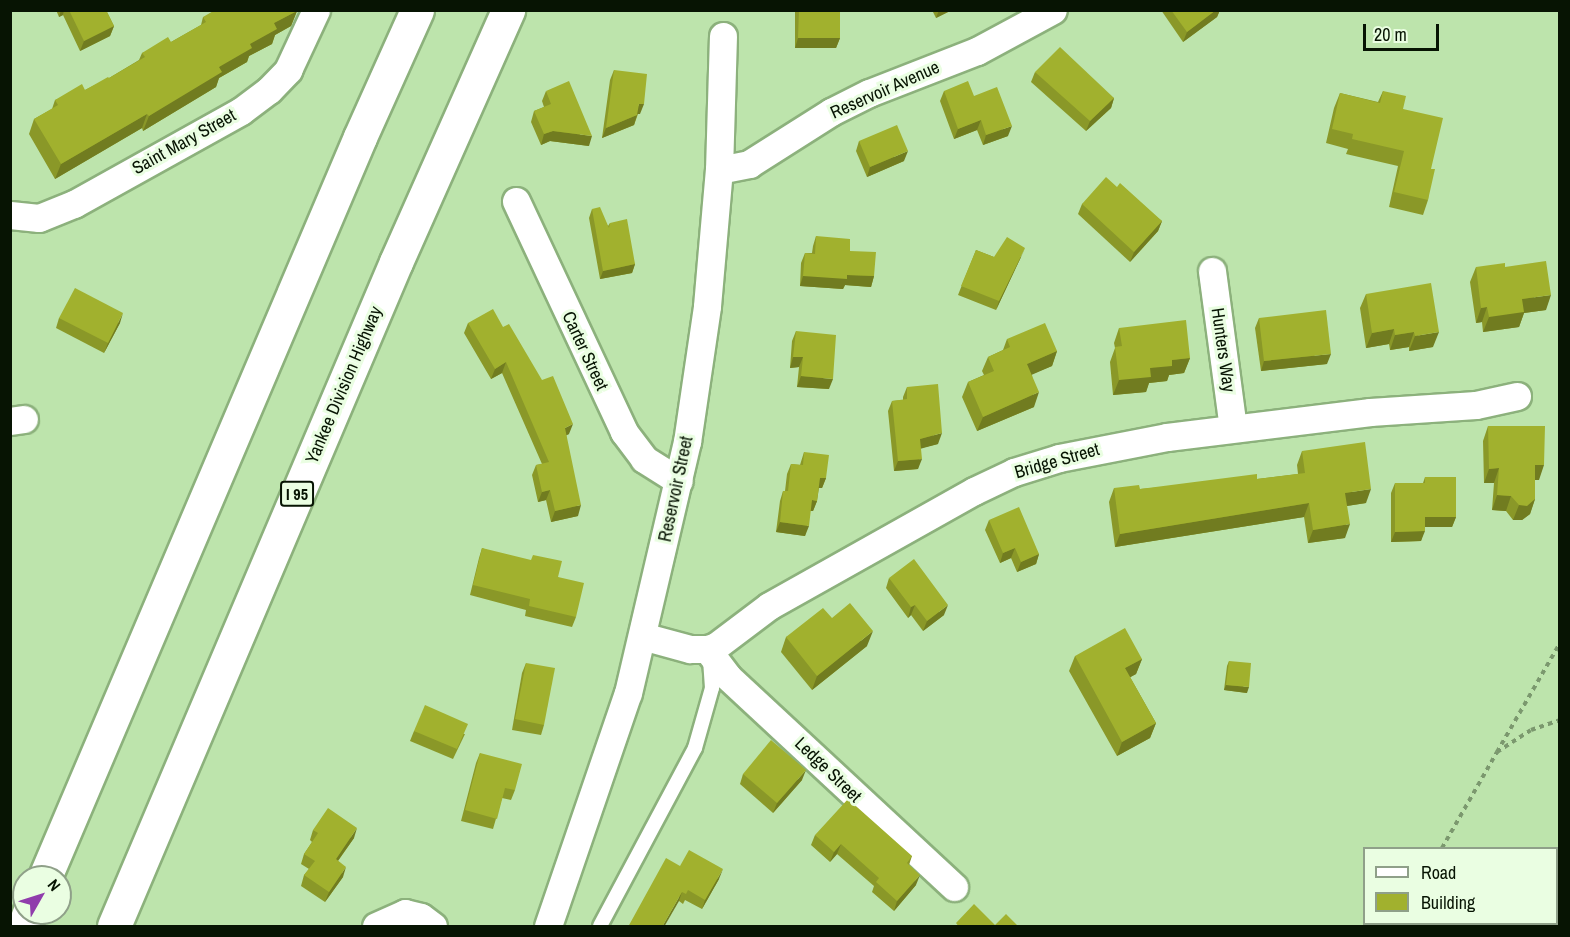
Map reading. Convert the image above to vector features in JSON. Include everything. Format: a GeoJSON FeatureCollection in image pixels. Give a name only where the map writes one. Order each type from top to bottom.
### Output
{"type":"FeatureCollection","features":[{"type":"Feature","properties":{"kind":"highway","name":"Yankee Division Highway"},"geometry":{"type":"LineString","coordinates":[[114,927],[396,262],[508,10]]}},
{"type":"Feature","properties":{"kind":"highway"},"geometry":{"type":"LineString","coordinates":[[484,63],[526,10]]}},
{"type":"Feature","properties":{"kind":"highway"},"geometry":{"type":"LineString","coordinates":[[50,865],[411,19]]}},
{"type":"Feature","properties":{"kind":"street","name":"Saint Mary Street"},"geometry":{"type":"LineString","coordinates":[[10,215],[39,218],[74,204],[241,111],[269,90],[288,70],[316,10]]}},
{"type":"Feature","properties":{"kind":"street","name":"Reservoir Avenue"},"geometry":{"type":"LineString","coordinates":[[718,170],[749,164],[831,112],[869,93],[984,47],[1053,10]]}},
{"type":"Feature","properties":{"kind":"street","name":"Reservoir Street"},"geometry":{"type":"LineString","coordinates":[[548,927],[614,740],[642,636],[679,481],[704,341],[718,170],[723,36]]}},
{"type":"Feature","properties":{"kind":"street","name":"Carter Street"},"geometry":{"type":"LineString","coordinates":[[516,201],[620,425],[645,459],[679,481]]}},
{"type":"Feature","properties":{"kind":"street","name":"Hunters Way"},"geometry":{"type":"LineString","coordinates":[[1212,271],[1233,428]]}},
{"type":"Feature","properties":{"kind":"street","name":"Bridge Street"},"geometry":{"type":"LineString","coordinates":[[707,649],[724,640],[769,606],[974,491],[1014,472],[1100,448],[1233,428],[1370,412],[1476,405],[1517,396]]}},
{"type":"Feature","properties":{"kind":"street"},"geometry":{"type":"LineString","coordinates":[[642,636],[690,649],[707,649]]}},
{"type":"Feature","properties":{"kind":"street","name":"Ledge Street"},"geometry":{"type":"LineString","coordinates":[[707,649],[727,676],[954,887]]}},
{"type":"Feature","properties":{"kind":"street"},"geometry":{"type":"LineString","coordinates":[[376,927],[405,914],[421,917],[434,927]]}},
{"type":"Feature","properties":{"kind":"lane"},"geometry":{"type":"LineString","coordinates":[[600,927],[695,748],[712,688],[707,649]]}},
{"type":"Feature","properties":{"kind":"path"},"geometry":{"type":"LineString","coordinates":[[1443,847],[1560,643]]}},
{"type":"Feature","properties":{"kind":"path"},"geometry":{"type":"LineString","coordinates":[[1497,752],[1531,730],[1560,720]]}},
{"type":"Feature","properties":{"kind":"building"},"geometry":{"type":"Polygon","coordinates":[[[69,10],[106,10],[114,26],[84,41],[69,10]]]}},
{"type":"Feature","properties":{"kind":"building"},"geometry":{"type":"Polygon","coordinates":[[[215,10],[297,11],[274,23],[277,29],[250,44],[252,48],[219,67],[222,72],[149,116],[147,114],[61,164],[34,119],[58,105],[55,100],[82,84],[85,90],[109,78],[145,57],[142,53],[168,37],[171,42],[206,22],[203,17],[215,10]]]}},
{"type":"Feature","properties":{"kind":"building"},"geometry":{"type":"Polygon","coordinates":[[[799,10],[840,10],[840,38],[798,38],[799,10]]]}},
{"type":"Feature","properties":{"kind":"building"},"geometry":{"type":"Polygon","coordinates":[[[1171,10],[1216,10],[1187,32],[1171,10]]]}},
{"type":"Feature","properties":{"kind":"building"},"geometry":{"type":"Polygon","coordinates":[[[1060,47],[1114,98],[1090,121],[1035,72],[1060,47]]]}},
{"type":"Feature","properties":{"kind":"building"},"geometry":{"type":"Polygon","coordinates":[[[614,70],[647,74],[644,104],[639,104],[637,115],[606,128],[614,70]]]}},
{"type":"Feature","properties":{"kind":"building"},"geometry":{"type":"Polygon","coordinates":[[[569,81],[592,136],[553,131],[544,134],[534,111],[551,104],[546,91],[569,81]]]}},
{"type":"Feature","properties":{"kind":"building"},"geometry":{"type":"Polygon","coordinates":[[[968,81],[974,96],[997,87],[1012,126],[986,135],[981,120],[958,129],[944,91],[968,81]]]}},
{"type":"Feature","properties":{"kind":"building"},"geometry":{"type":"Polygon","coordinates":[[[1383,91],[1406,96],[1403,109],[1443,118],[1431,169],[1435,169],[1428,200],[1394,192],[1404,151],[1352,139],[1353,134],[1332,129],[1340,93],[1380,103],[1383,91]]]}},
{"type":"Feature","properties":{"kind":"building"},"geometry":{"type":"Polygon","coordinates":[[[897,125],[908,151],[870,167],[859,141],[897,125]]]}},
{"type":"Feature","properties":{"kind":"building"},"geometry":{"type":"Polygon","coordinates":[[[1106,177],[1117,187],[1120,183],[1162,221],[1134,252],[1082,204],[1106,177]]]}},
{"type":"Feature","properties":{"kind":"building"},"geometry":{"type":"Polygon","coordinates":[[[600,207],[609,228],[610,223],[627,219],[635,264],[603,271],[592,209],[600,207]]]}},
{"type":"Feature","properties":{"kind":"building"},"geometry":{"type":"Polygon","coordinates":[[[816,236],[850,239],[850,251],[876,252],[874,276],[847,275],[847,279],[803,276],[805,253],[815,254],[816,236]]]}},
{"type":"Feature","properties":{"kind":"building"},"geometry":{"type":"Polygon","coordinates":[[[1007,237],[1025,248],[999,301],[961,286],[976,250],[994,257],[1007,237]]]}},
{"type":"Feature","properties":{"kind":"building"},"geometry":{"type":"Polygon","coordinates":[[[1546,261],[1551,295],[1522,299],[1524,312],[1489,317],[1487,307],[1481,308],[1476,267],[1505,263],[1505,267],[1546,261]]]}},
{"type":"Feature","properties":{"kind":"building"},"geometry":{"type":"Polygon","coordinates":[[[1431,283],[1439,332],[1415,336],[1414,332],[1395,335],[1394,329],[1372,333],[1366,294],[1431,283]]]}},
{"type":"Feature","properties":{"kind":"building"},"geometry":{"type":"Polygon","coordinates":[[[75,288],[123,313],[108,343],[59,318],[75,288]]]}},
{"type":"Feature","properties":{"kind":"building"},"geometry":{"type":"Polygon","coordinates":[[[493,309],[503,327],[509,324],[542,380],[553,376],[573,424],[565,428],[581,505],[555,511],[550,490],[542,492],[536,465],[549,462],[506,362],[495,369],[468,323],[493,309]]]}},
{"type":"Feature","properties":{"kind":"building"},"geometry":{"type":"Polygon","coordinates":[[[1326,310],[1331,354],[1264,361],[1259,318],[1326,310]]]}},
{"type":"Feature","properties":{"kind":"building"},"geometry":{"type":"Polygon","coordinates":[[[1186,320],[1190,358],[1172,360],[1172,366],[1150,368],[1151,377],[1119,380],[1115,347],[1122,346],[1119,328],[1186,320]]]}},
{"type":"Feature","properties":{"kind":"building"},"geometry":{"type":"Polygon","coordinates":[[[1045,323],[1057,351],[1027,364],[1039,392],[983,417],[968,382],[994,371],[988,357],[1010,347],[1007,339],[1045,323]]]}},
{"type":"Feature","properties":{"kind":"building"},"geometry":{"type":"Polygon","coordinates":[[[796,331],[836,335],[833,379],[801,376],[803,357],[793,357],[796,331]]]}},
{"type":"Feature","properties":{"kind":"building"},"geometry":{"type":"Polygon","coordinates":[[[938,384],[942,433],[920,439],[922,459],[898,461],[892,401],[907,399],[907,387],[938,384]]]}},
{"type":"Feature","properties":{"kind":"building"},"geometry":{"type":"Polygon","coordinates":[[[1488,426],[1545,426],[1544,465],[1535,465],[1535,499],[1527,506],[1519,505],[1511,496],[1497,495],[1499,468],[1489,469],[1488,426]]]}},
{"type":"Feature","properties":{"kind":"building"},"geometry":{"type":"Polygon","coordinates":[[[1365,442],[1371,489],[1345,493],[1350,524],[1313,530],[1309,503],[1120,534],[1114,488],[1139,485],[1140,489],[1257,474],[1257,479],[1305,473],[1302,451],[1365,442]]]}},
{"type":"Feature","properties":{"kind":"building"},"geometry":{"type":"Polygon","coordinates":[[[804,452],[829,455],[826,478],[820,478],[817,501],[812,500],[809,526],[780,522],[783,491],[788,491],[791,464],[803,465],[804,452]]]}},
{"type":"Feature","properties":{"kind":"building"},"geometry":{"type":"Polygon","coordinates":[[[1425,477],[1456,477],[1456,517],[1425,517],[1425,531],[1395,532],[1395,483],[1425,483],[1425,477]]]}},
{"type":"Feature","properties":{"kind":"building"},"geometry":{"type":"Polygon","coordinates":[[[1019,507],[1039,554],[1021,562],[1015,548],[1003,553],[989,520],[1019,507]]]}},
{"type":"Feature","properties":{"kind":"building"},"geometry":{"type":"Polygon","coordinates":[[[482,548],[531,560],[533,555],[562,561],[558,577],[584,583],[576,617],[529,606],[530,599],[473,585],[482,548]]]}},
{"type":"Feature","properties":{"kind":"building"},"geometry":{"type":"Polygon","coordinates":[[[914,559],[948,605],[927,621],[915,605],[911,607],[889,578],[914,559]]]}},
{"type":"Feature","properties":{"kind":"building"},"geometry":{"type":"Polygon","coordinates":[[[850,603],[873,631],[817,676],[786,637],[823,608],[832,618],[850,603]]]}},
{"type":"Feature","properties":{"kind":"building"},"geometry":{"type":"Polygon","coordinates":[[[1125,628],[1142,659],[1125,668],[1156,723],[1122,742],[1075,656],[1125,628]]]}},
{"type":"Feature","properties":{"kind":"building"},"geometry":{"type":"Polygon","coordinates":[[[1229,661],[1251,663],[1249,687],[1226,685],[1229,661]]]}},
{"type":"Feature","properties":{"kind":"building"},"geometry":{"type":"Polygon","coordinates":[[[526,663],[555,668],[544,725],[515,719],[526,663]]]}},
{"type":"Feature","properties":{"kind":"building"},"geometry":{"type":"Polygon","coordinates":[[[425,705],[468,724],[457,749],[414,731],[425,705]]]}},
{"type":"Feature","properties":{"kind":"building"},"geometry":{"type":"Polygon","coordinates":[[[771,740],[806,770],[777,803],[743,774],[771,740]]]}},
{"type":"Feature","properties":{"kind":"building"},"geometry":{"type":"Polygon","coordinates":[[[480,753],[522,764],[515,790],[505,788],[497,819],[465,810],[480,753]]]}},
{"type":"Feature","properties":{"kind":"building"},"geometry":{"type":"Polygon","coordinates":[[[848,799],[912,856],[907,863],[920,875],[897,901],[876,882],[879,878],[841,844],[834,852],[815,835],[848,799]]]}},
{"type":"Feature","properties":{"kind":"building"},"geometry":{"type":"Polygon","coordinates":[[[328,808],[357,828],[336,859],[346,867],[329,892],[304,875],[315,861],[304,854],[318,833],[313,830],[328,808]]]}},
{"type":"Feature","properties":{"kind":"building"},"geometry":{"type":"Polygon","coordinates":[[[689,850],[723,869],[705,900],[688,890],[686,894],[682,892],[662,927],[628,927],[666,858],[680,866],[689,850]]]}},
{"type":"Feature","properties":{"kind":"building"},"geometry":{"type":"Polygon","coordinates":[[[974,904],[995,925],[1006,914],[1019,927],[959,927],[956,923],[974,904]]]}}]}
